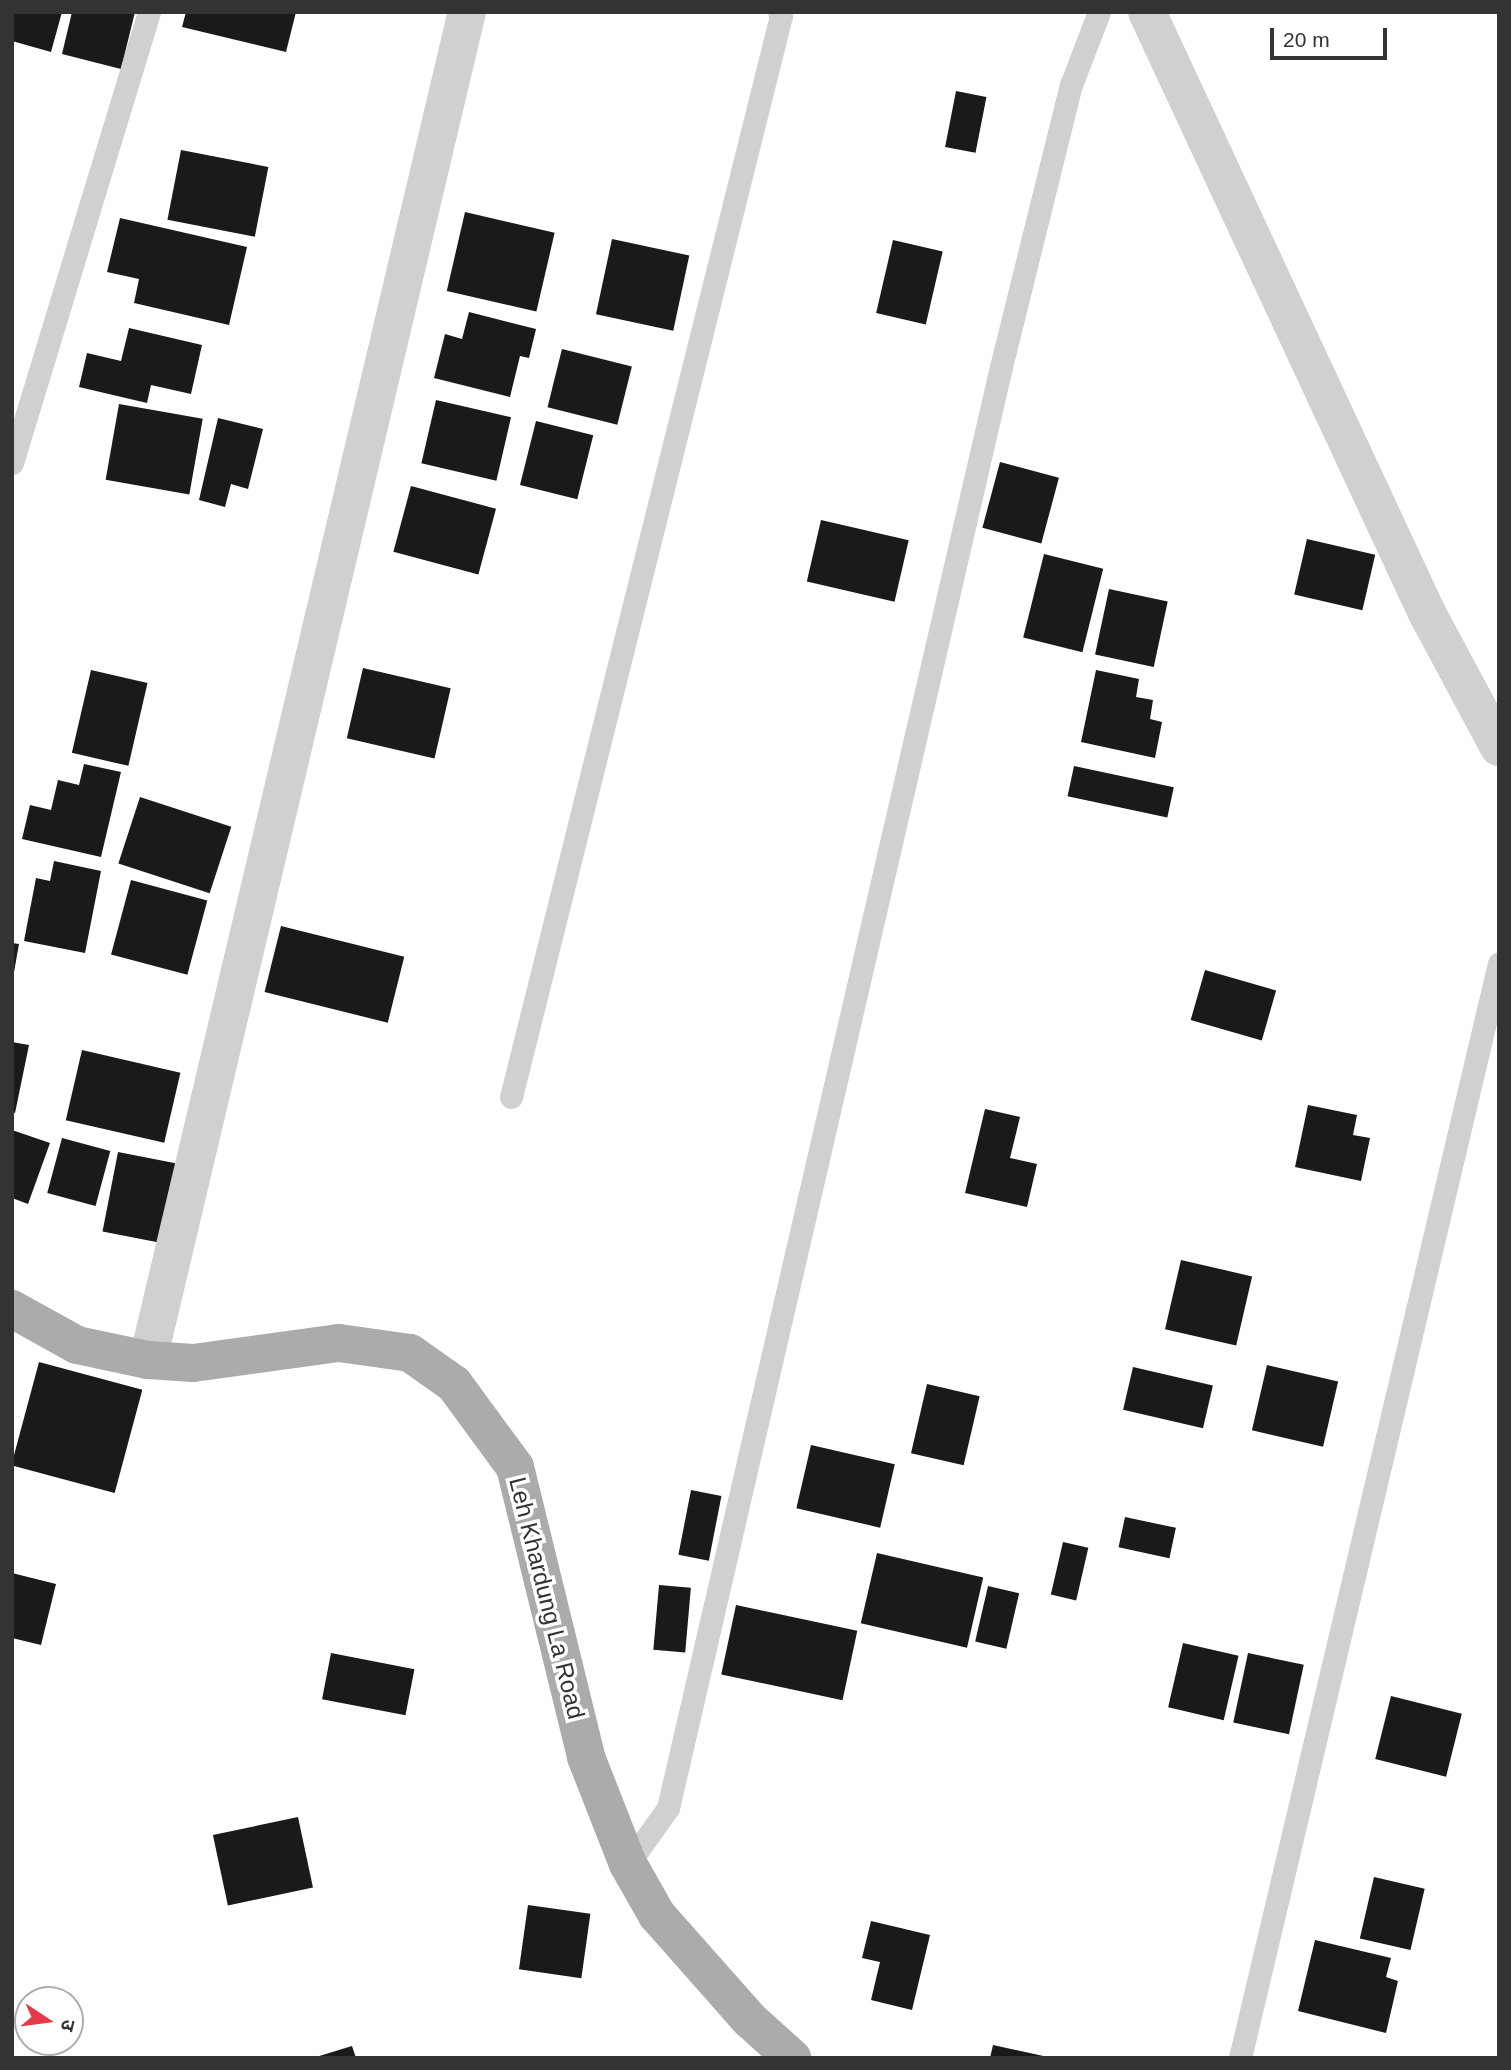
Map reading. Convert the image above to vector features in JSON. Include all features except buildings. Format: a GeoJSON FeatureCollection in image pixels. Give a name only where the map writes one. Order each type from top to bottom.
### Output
{"type":"FeatureCollection","features":[{"type":"Feature","properties":{"kind":"main road","name":"Leh Khardung La Road"},"geometry":{"type":"LineString","coordinates":[[12,1309],[77,1345],[148,1360],[193,1363],[339,1343],[410,1353],[454,1384],[515,1467],[586,1757],[628,1864],[657,1915],[750,2020],[792,2058]]}},
{"type":"Feature","properties":{"kind":"street"},"geometry":{"type":"LineString","coordinates":[[148,1360],[467,12]]}},
{"type":"Feature","properties":{"kind":"street"},"geometry":{"type":"LineString","coordinates":[[1147,12],[1427,613],[1499,747]]}},
{"type":"Feature","properties":{"kind":"lane"},"geometry":{"type":"LineString","coordinates":[[12,463],[149,12]]}},
{"type":"Feature","properties":{"kind":"lane"},"geometry":{"type":"LineString","coordinates":[[511,1097],[781,16],[779,12]]}},
{"type":"Feature","properties":{"kind":"lane"},"geometry":{"type":"LineString","coordinates":[[628,1864],[668,1808],[1001,367],[1071,85],[1099,12]]}},
{"type":"Feature","properties":{"kind":"lane"},"geometry":{"type":"LineString","coordinates":[[1240,2058],[1499,963]]}}]}
